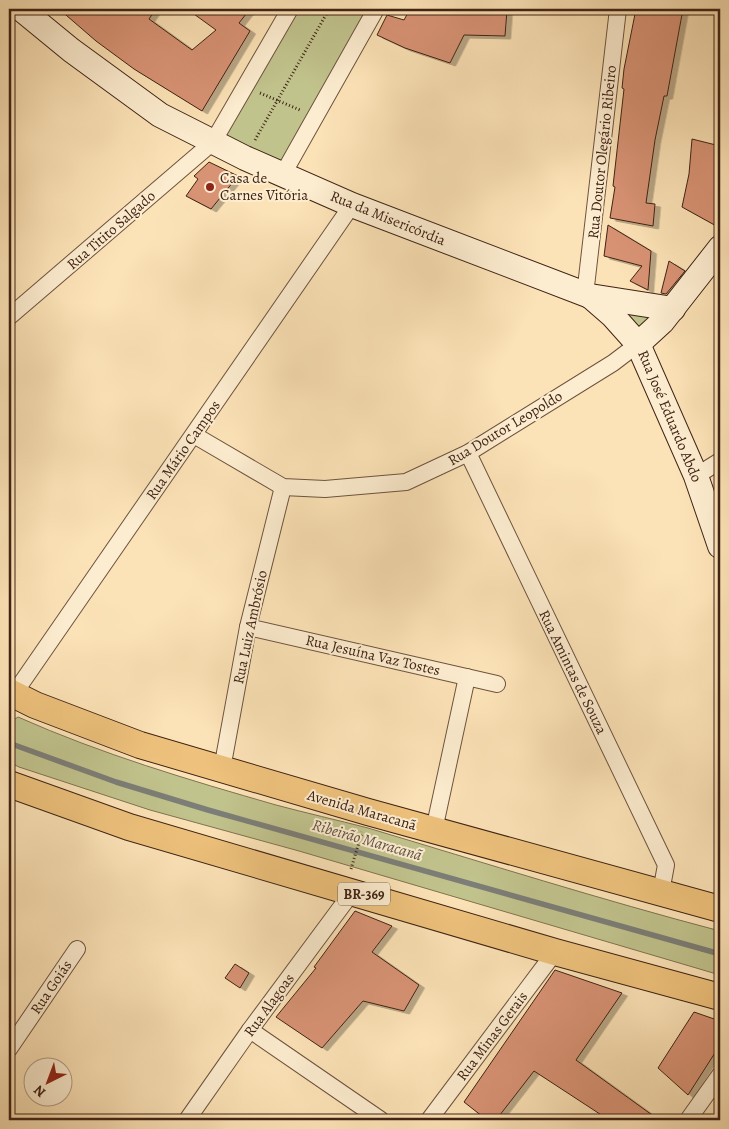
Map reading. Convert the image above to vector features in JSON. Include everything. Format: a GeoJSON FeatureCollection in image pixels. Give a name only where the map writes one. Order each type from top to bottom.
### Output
{"type":"FeatureCollection","features":[{"type":"Feature","properties":{"kind":"main road","name":"Avenida Maracanã"},"geometry":{"type":"LineString","coordinates":[[10,696],[140,745],[434,830],[720,909]]}},
{"type":"Feature","properties":{"kind":"main road","name":"BR-369"},"geometry":{"type":"LineString","coordinates":[[9,784],[130,827],[352,881],[555,952],[720,997]]}},
{"type":"Feature","properties":{"kind":"street","name":"Rua da Misericórdia"},"geometry":{"type":"LineString","coordinates":[[21,9],[71,50],[160,115],[244,158],[352,205],[588,296],[673,308]]}},
{"type":"Feature","properties":{"kind":"street","name":"Rua Titito Salgado"},"geometry":{"type":"LineString","coordinates":[[9,317],[213,142],[290,9]]}},
{"type":"Feature","properties":{"kind":"street"},"geometry":{"type":"LineString","coordinates":[[283,174],[317,117],[376,9]]}},
{"type":"Feature","properties":{"kind":"street","name":"Rua Doutor Olegário Ribeiro"},"geometry":{"type":"LineString","coordinates":[[588,296],[618,9]]}},
{"type":"Feature","properties":{"kind":"street","name":"Rua Mário Campos"},"geometry":{"type":"LineString","coordinates":[[10,696],[194,435],[352,205]]}},
{"type":"Feature","properties":{"kind":"street"},"geometry":{"type":"LineString","coordinates":[[638,344],[673,308],[720,248]]}},
{"type":"Feature","properties":{"kind":"street","name":"Rua da Misericórdia"},"geometry":{"type":"LineString","coordinates":[[588,296],[613,316],[638,344]]}},
{"type":"Feature","properties":{"kind":"street","name":"Rua Doutor Leopoldo"},"geometry":{"type":"LineString","coordinates":[[194,435],[283,487],[326,489],[406,482],[468,453],[614,363],[638,344]]}},
{"type":"Feature","properties":{"kind":"street","name":"Rua José Eduardo Abdo"},"geometry":{"type":"LineString","coordinates":[[638,344],[696,476],[720,546]]}},
{"type":"Feature","properties":{"kind":"street","name":"Rua Amintas de Souza"},"geometry":{"type":"LineString","coordinates":[[468,453],[666,865],[661,892]]}},
{"type":"Feature","properties":{"kind":"street"},"geometry":{"type":"LineString","coordinates":[[696,476],[720,461]]}},
{"type":"Feature","properties":{"kind":"street","name":"Rua Luiz Ambrósio"},"geometry":{"type":"LineString","coordinates":[[222,769],[248,628],[283,487]]}},
{"type":"Feature","properties":{"kind":"street","name":"Rua Jesuína Vaz Tostes"},"geometry":{"type":"LineString","coordinates":[[248,628],[497,684]]}},
{"type":"Feature","properties":{"kind":"street"},"geometry":{"type":"LineString","coordinates":[[434,830],[467,676]]}},
{"type":"Feature","properties":{"kind":"street","name":"Rua Alagoas"},"geometry":{"type":"LineString","coordinates":[[187,1120],[352,881]]}},
{"type":"Feature","properties":{"kind":"street","name":"Rua Goiás"},"geometry":{"type":"LineString","coordinates":[[9,1049],[77,949]]}},
{"type":"Feature","properties":{"kind":"street","name":"Rua Minas Gerais"},"geometry":{"type":"LineString","coordinates":[[430,1120],[555,952]]}},
{"type":"Feature","properties":{"kind":"street"},"geometry":{"type":"LineString","coordinates":[[250,1030],[381,1120]]}},
{"type":"Feature","properties":{"kind":"street"},"geometry":{"type":"LineString","coordinates":[[688,1120],[720,1075]]}},
{"type":"Feature","properties":{"kind":"path"},"geometry":{"type":"LineString","coordinates":[[244,158],[328,10],[333,9]]}},
{"type":"Feature","properties":{"kind":"path"},"geometry":{"type":"LineString","coordinates":[[278,100],[317,117]]}},
{"type":"Feature","properties":{"kind":"path"},"geometry":{"type":"LineString","coordinates":[[352,881],[364,824]]}},
{"type":"Feature","properties":{"kind":"green space"},"geometry":{"type":"Polygon","coordinates":[[[294,9],[368,9],[280,167],[223,139],[294,9]]]}},
{"type":"Feature","properties":{"kind":"green space"},"geometry":{"type":"Polygon","coordinates":[[[625,305],[665,310],[641,337],[623,319],[625,305]]]}},
{"type":"Feature","properties":{"kind":"green space"},"geometry":{"type":"Polygon","coordinates":[[[18,717],[81,743],[145,766],[276,805],[368,828],[588,894],[720,931],[720,975],[299,851],[150,810],[19,767],[9,762],[9,723],[18,717]]]}},
{"type":"Feature","properties":{"kind":"building"},"geometry":{"type":"Polygon","coordinates":[[[59,9],[156,9],[149,19],[192,50],[216,30],[187,9],[250,9],[239,23],[250,31],[202,111],[134,69],[96,41],[59,9]]]}},
{"type":"Feature","properties":{"kind":"building"},"geometry":{"type":"Polygon","coordinates":[[[410,9],[507,10],[505,36],[464,35],[450,63],[405,48],[377,35],[387,15],[404,20],[410,9]]]}},
{"type":"Feature","properties":{"kind":"building"},"geometry":{"type":"Polygon","coordinates":[[[636,9],[683,9],[667,96],[664,96],[655,140],[646,203],[655,204],[653,226],[610,218],[615,187],[613,186],[624,89],[622,88],[624,69],[636,9]]]}},
{"type":"Feature","properties":{"kind":"building"},"geometry":{"type":"Polygon","coordinates":[[[692,139],[720,146],[720,228],[682,207],[689,174],[692,139]]]}},
{"type":"Feature","properties":{"kind":"building","name":"Casa de Carnes Vitória"},"geometry":{"type":"Polygon","coordinates":[[[209,162],[238,176],[211,209],[186,196],[198,179],[194,176],[209,162]]]}},
{"type":"Feature","properties":{"kind":"building"},"geometry":{"type":"Polygon","coordinates":[[[608,225],[651,251],[648,290],[630,281],[642,266],[604,256],[608,225]]]}},
{"type":"Feature","properties":{"kind":"building"},"geometry":{"type":"Polygon","coordinates":[[[669,261],[685,271],[666,294],[661,293],[669,261]]]}},
{"type":"Feature","properties":{"kind":"building"},"geometry":{"type":"Polygon","coordinates":[[[355,911],[392,926],[372,952],[419,985],[404,1011],[363,1001],[322,1048],[276,1017],[316,968],[314,967],[355,911]]]}},
{"type":"Feature","properties":{"kind":"building"},"geometry":{"type":"Polygon","coordinates":[[[235,964],[249,973],[240,988],[225,978],[235,964]]]}},
{"type":"Feature","properties":{"kind":"building"},"geometry":{"type":"Polygon","coordinates":[[[555,970],[622,993],[576,1060],[659,1120],[609,1120],[534,1071],[496,1120],[487,1120],[464,1102],[555,970]]]}},
{"type":"Feature","properties":{"kind":"building"},"geometry":{"type":"Polygon","coordinates":[[[694,1012],[720,1021],[720,1045],[688,1095],[658,1068],[694,1012]]]}},
{"type":"Feature","properties":{"kind":"waterway","name":"Ribeirão Maracanã"},"geometry":{"type":"LineString","coordinates":[[9,743],[116,782],[208,810],[720,954]]}},
{"type":"Feature","properties":{"kind":"place","name":"Casa de Carnes Vitória"},"geometry":{"type":"Point","coordinates":[210,187]}}]}
